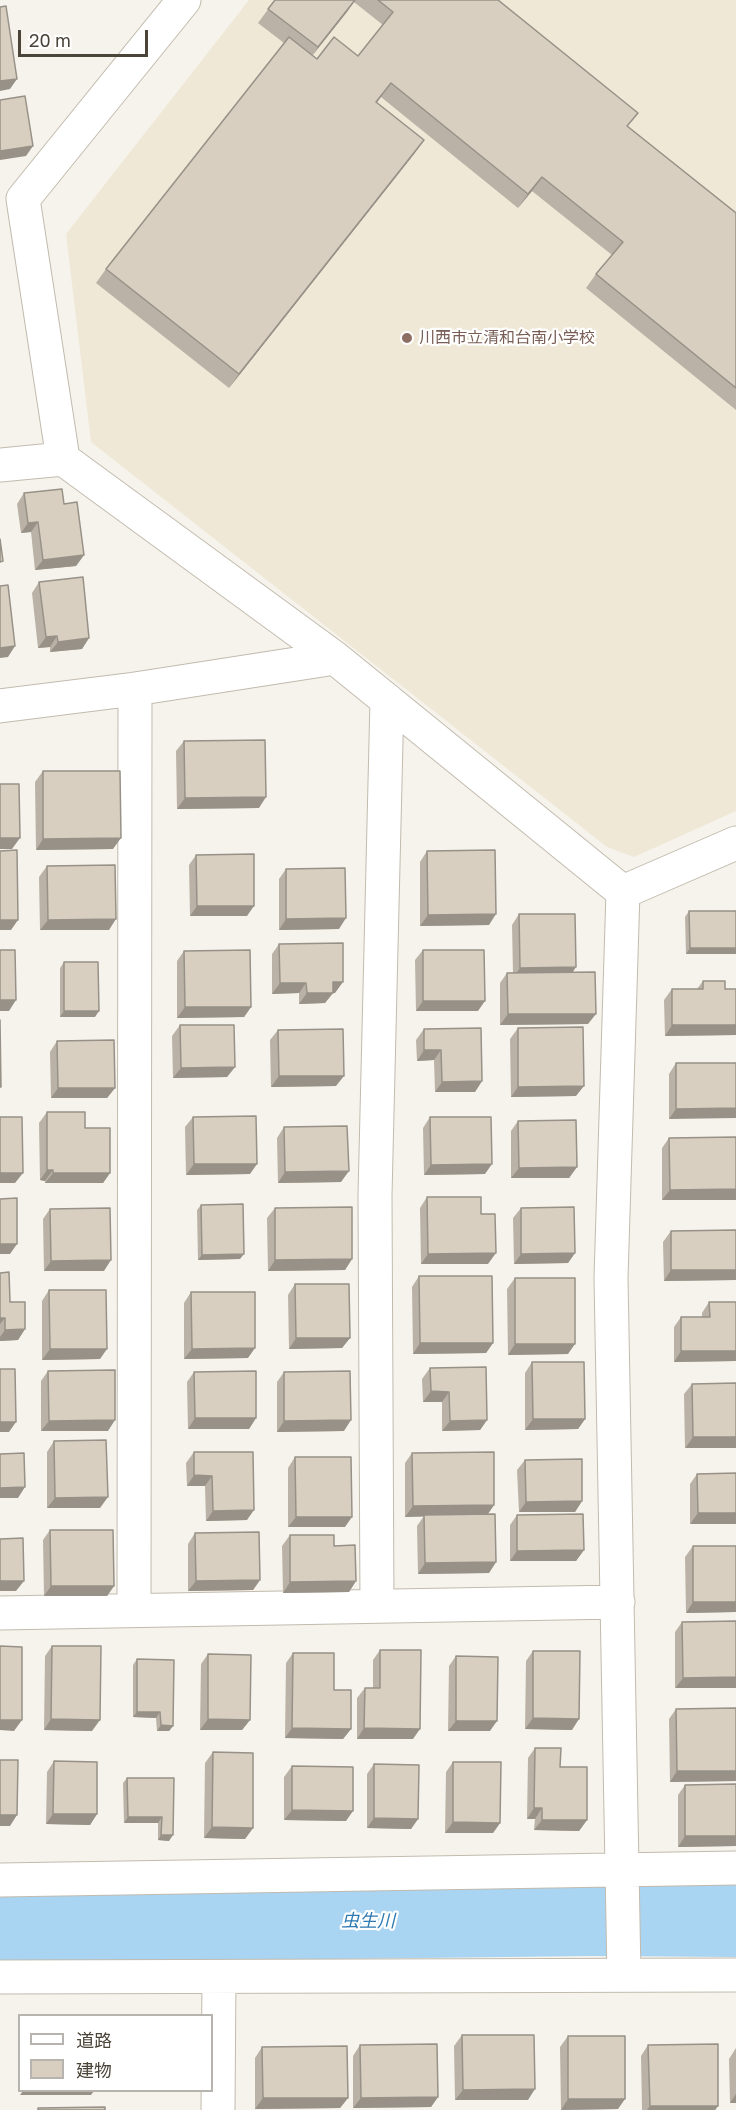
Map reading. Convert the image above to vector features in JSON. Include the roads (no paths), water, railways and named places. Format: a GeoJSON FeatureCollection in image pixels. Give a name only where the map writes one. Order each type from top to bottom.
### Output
{"type":"FeatureCollection","features":[{"type":"Feature","properties":{"kind":"street"},"geometry":{"type":"LineString","coordinates":[[63,459],[12,201],[184,0]]}},
{"type":"Feature","properties":{"kind":"street"},"geometry":{"type":"LineString","coordinates":[[0,465],[63,459],[335,658],[623,892]]}},
{"type":"Feature","properties":{"kind":"street"},"geometry":{"type":"LineString","coordinates":[[0,706],[135,689],[335,658]]}},
{"type":"Feature","properties":{"kind":"street"},"geometry":{"type":"LineString","coordinates":[[134,1610],[135,689]]}},
{"type":"Feature","properties":{"kind":"street"},"geometry":{"type":"LineString","coordinates":[[377,1606],[375,1195],[387,700]]}},
{"type":"Feature","properties":{"kind":"street"},"geometry":{"type":"LineString","coordinates":[[623,892],[736,843]]}},
{"type":"Feature","properties":{"kind":"street"},"geometry":{"type":"LineString","coordinates":[[623,892],[611,1278],[624,1975]]}},
{"type":"Feature","properties":{"kind":"street"},"geometry":{"type":"LineString","coordinates":[[0,1613],[618,1602]]}},
{"type":"Feature","properties":{"kind":"street"},"geometry":{"type":"LineString","coordinates":[[0,1880],[736,1868]]}},
{"type":"Feature","properties":{"kind":"street"},"geometry":{"type":"LineString","coordinates":[[0,1977],[736,1975]]}},
{"type":"Feature","properties":{"kind":"street"},"geometry":{"type":"LineString","coordinates":[[218,2110],[219,1977]]}},
{"type":"Feature","properties":{"kind":"waterway","name":"虫生川"},"geometry":{"type":"LineString","coordinates":[[0,1924],[590,1917],[736,1918]]}},
{"type":"Feature","properties":{"kind":"place","name":"川西市立清和台南小学校"},"geometry":{"type":"Point","coordinates":[407,338]}}]}
